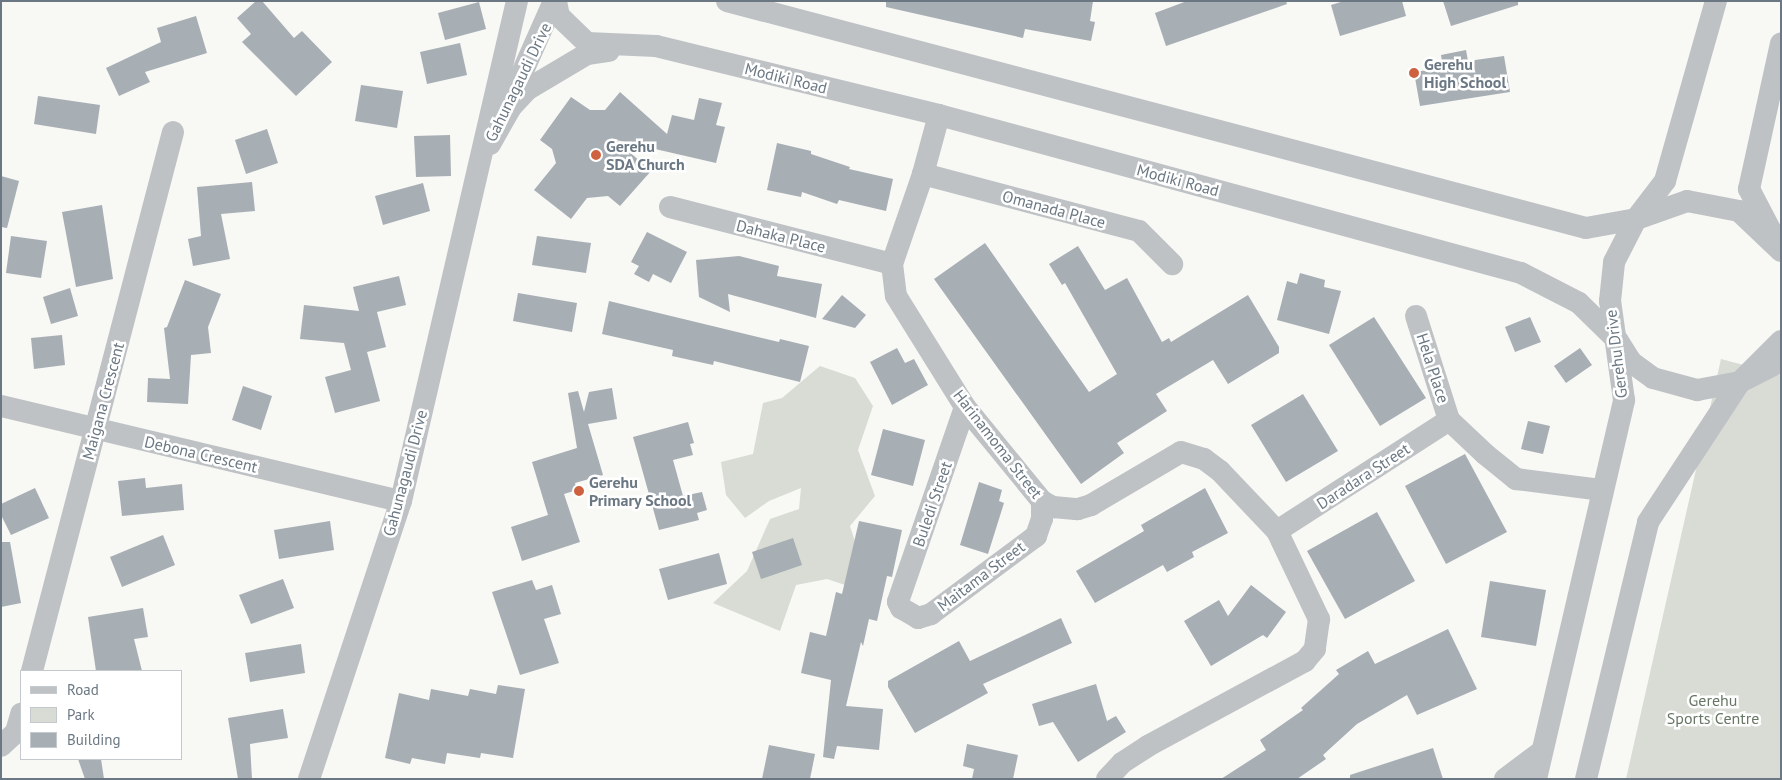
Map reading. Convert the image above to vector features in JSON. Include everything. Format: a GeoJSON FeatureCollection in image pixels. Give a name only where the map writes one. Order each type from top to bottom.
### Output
{"type":"FeatureCollection","features":[{"type":"Feature","properties":{"kind":"street","name":"Gahunagaudi Drive"},"geometry":{"type":"LineString","coordinates":[[309,779],[400,501],[517,1]]}},
{"type":"Feature","properties":{"kind":"street","name":"Gahunagaudi Drive"},"geometry":{"type":"LineString","coordinates":[[479,162],[526,70],[555,1]]}},
{"type":"Feature","properties":{"kind":"street","name":"Modiki Road"},"geometry":{"type":"LineString","coordinates":[[555,1],[559,16],[587,43],[656,46],[939,115],[1521,273],[1579,303],[1618,342],[1631,362],[1652,378],[1697,390],[1740,382],[1781,361]]}},
{"type":"Feature","properties":{"kind":"street"},"geometry":{"type":"LineString","coordinates":[[727,1],[1586,228],[1636,220],[1687,201],[1739,211],[1781,250]]}},
{"type":"Feature","properties":{"kind":"street","name":"Gerehu Drive"},"geometry":{"type":"LineString","coordinates":[[1536,779],[1624,400],[1618,342],[1610,301],[1614,262],[1636,220],[1665,180],[1716,1]]}},
{"type":"Feature","properties":{"kind":"street"},"geometry":{"type":"LineString","coordinates":[[1781,43],[1749,189],[1781,250]]}},
{"type":"Feature","properties":{"kind":"street"},"geometry":{"type":"LineString","coordinates":[[479,162],[511,107],[528,89],[556,69],[587,54],[656,46]]}},
{"type":"Feature","properties":{"kind":"street","name":"Harinamoma Street"},"geometry":{"type":"LineString","coordinates":[[939,115],[923,174],[892,264],[896,296],[965,407],[1042,501],[1053,507],[1078,510],[1091,505],[1181,452],[1204,459],[1220,471],[1277,531],[1319,619],[1315,649],[1305,661],[1148,746],[1122,763],[1107,779]]}},
{"type":"Feature","properties":{"kind":"street","name":"Maigana Crescent"},"geometry":{"type":"LineString","coordinates":[[32,670],[173,132]]}},
{"type":"Feature","properties":{"kind":"street","name":"Omanada Place"},"geometry":{"type":"LineString","coordinates":[[923,174],[1139,232],[1172,264]]}},
{"type":"Feature","properties":{"kind":"street","name":"Dahaka Place"},"geometry":{"type":"LineString","coordinates":[[670,207],[892,264]]}},
{"type":"Feature","properties":{"kind":"street","name":"Hela Place"},"geometry":{"type":"LineString","coordinates":[[1416,316],[1450,420]]}},
{"type":"Feature","properties":{"kind":"street"},"geometry":{"type":"LineString","coordinates":[[1586,779],[1648,522],[1740,382],[1781,341]]}},
{"type":"Feature","properties":{"kind":"street","name":"Debona Crescent"},"geometry":{"type":"LineString","coordinates":[[1,406],[400,501]]}},
{"type":"Feature","properties":{"kind":"street","name":"Buledi Street"},"geometry":{"type":"LineString","coordinates":[[898,602],[965,407]]}},
{"type":"Feature","properties":{"kind":"street"},"geometry":{"type":"LineString","coordinates":[[1450,420],[1516,479],[1602,490]]}},
{"type":"Feature","properties":{"kind":"street","name":"Daradara Street"},"geometry":{"type":"LineString","coordinates":[[1277,531],[1450,420]]}},
{"type":"Feature","properties":{"kind":"street","name":"Maitama Street"},"geometry":{"type":"LineString","coordinates":[[898,602],[911,616],[931,614],[1036,536],[1042,519],[1042,501]]}},
{"type":"Feature","properties":{"kind":"street"},"geometry":{"type":"LineString","coordinates":[[1,746],[16,732],[20,718]]}},
{"type":"Feature","properties":{"kind":"street"},"geometry":{"type":"LineString","coordinates":[[1505,779],[1541,752]]}},
{"type":"Feature","properties":{"kind":"green space","name":"Gerehu Sports Centre"},"geometry":{"type":"Polygon","coordinates":[[[1721,359],[1781,375],[1781,779],[1626,779],[1721,359]]]}},
{"type":"Feature","properties":{"kind":"green space"},"geometry":{"type":"Polygon","coordinates":[[[820,366],[855,378],[873,406],[858,450],[875,496],[850,526],[872,594],[827,579],[796,585],[780,631],[713,603],[747,571],[770,519],[799,509],[801,488],[769,501],[745,518],[726,495],[721,462],[753,454],[763,403],[782,398],[820,366]]]}},
{"type":"Feature","properties":{"kind":"building"},"geometry":{"type":"Polygon","coordinates":[[[256,1],[262,1],[294,38],[302,31],[332,62],[296,96],[242,42],[251,34],[237,18],[256,1]]]}},
{"type":"Feature","properties":{"kind":"building"},"geometry":{"type":"Polygon","coordinates":[[[886,1],[1093,1],[1090,21],[1095,22],[1091,41],[1025,29],[1023,38],[886,7],[886,1]]]}},
{"type":"Feature","properties":{"kind":"building"},"geometry":{"type":"Polygon","coordinates":[[[1187,1],[1286,1],[1287,4],[1166,46],[1155,13],[1187,1]]]}},
{"type":"Feature","properties":{"kind":"building"},"geometry":{"type":"Polygon","coordinates":[[[1344,1],[1402,1],[1406,16],[1340,36],[1331,5],[1344,1]]]}},
{"type":"Feature","properties":{"kind":"building"},"geometry":{"type":"Polygon","coordinates":[[[1443,1],[1518,1],[1518,5],[1451,26],[1443,1]]]}},
{"type":"Feature","properties":{"kind":"building"},"geometry":{"type":"Polygon","coordinates":[[[479,2],[486,29],[445,40],[438,13],[479,2]]]}},
{"type":"Feature","properties":{"kind":"building"},"geometry":{"type":"Polygon","coordinates":[[[196,16],[207,53],[145,72],[150,82],[119,96],[106,68],[161,42],[157,28],[196,16]]]}},
{"type":"Feature","properties":{"kind":"building"},"geometry":{"type":"Polygon","coordinates":[[[460,43],[467,75],[427,84],[420,52],[460,43]]]}},
{"type":"Feature","properties":{"kind":"building"},"geometry":{"type":"Polygon","coordinates":[[[1466,50],[1468,61],[1504,56],[1510,92],[1420,106],[1414,72],[1443,68],[1441,55],[1466,50]]]}},
{"type":"Feature","properties":{"kind":"building"},"geometry":{"type":"Polygon","coordinates":[[[361,85],[403,91],[397,128],[355,121],[361,85]]]}},
{"type":"Feature","properties":{"kind":"building","name":"Gerehu SDA Church"},"geometry":{"type":"Polygon","coordinates":[[[620,92],[667,134],[672,115],[694,120],[699,98],[722,103],[716,125],[725,127],[716,163],[616,140],[651,171],[620,206],[608,196],[587,198],[571,219],[534,190],[556,163],[552,149],[540,140],[571,97],[590,110],[605,110],[620,92]]]}},
{"type":"Feature","properties":{"kind":"building"},"geometry":{"type":"Polygon","coordinates":[[[38,96],[100,105],[96,134],[34,124],[38,96]]]}},
{"type":"Feature","properties":{"kind":"building"},"geometry":{"type":"Polygon","coordinates":[[[267,129],[278,163],[246,174],[235,140],[267,129]]]}},
{"type":"Feature","properties":{"kind":"building"},"geometry":{"type":"Polygon","coordinates":[[[450,135],[451,176],[416,177],[414,136],[450,135]]]}},
{"type":"Feature","properties":{"kind":"building"},"geometry":{"type":"Polygon","coordinates":[[[777,143],[811,151],[811,154],[850,167],[849,169],[893,179],[886,211],[839,200],[837,204],[802,192],[801,197],[767,190],[777,143]]]}},
{"type":"Feature","properties":{"kind":"building"},"geometry":{"type":"Polygon","coordinates":[[[1,176],[19,181],[7,228],[1,227],[1,176]]]}},
{"type":"Feature","properties":{"kind":"building"},"geometry":{"type":"Polygon","coordinates":[[[252,182],[255,211],[221,214],[230,259],[193,266],[188,239],[201,236],[197,187],[252,182]]]}},
{"type":"Feature","properties":{"kind":"building"},"geometry":{"type":"Polygon","coordinates":[[[423,183],[430,211],[383,225],[375,196],[423,183]]]}},
{"type":"Feature","properties":{"kind":"building"},"geometry":{"type":"Polygon","coordinates":[[[102,205],[113,279],[76,287],[62,212],[102,205]]]}},
{"type":"Feature","properties":{"kind":"building"},"geometry":{"type":"Polygon","coordinates":[[[647,232],[687,252],[671,283],[653,274],[649,282],[634,274],[639,266],[631,262],[647,232]]]}},
{"type":"Feature","properties":{"kind":"building"},"geometry":{"type":"Polygon","coordinates":[[[11,236],[47,241],[41,278],[6,273],[11,236]]]}},
{"type":"Feature","properties":{"kind":"building"},"geometry":{"type":"Polygon","coordinates":[[[537,236],[591,243],[586,273],[532,265],[537,236]]]}},
{"type":"Feature","properties":{"kind":"building"},"geometry":{"type":"Polygon","coordinates":[[[985,243],[1089,392],[1117,374],[1065,283],[1062,285],[1049,264],[1078,246],[1105,290],[1127,278],[1162,342],[1169,338],[1171,342],[1248,295],[1279,347],[1279,353],[1228,384],[1213,360],[1156,394],[1167,411],[1117,443],[1124,453],[1081,484],[934,279],[985,243]]]}},
{"type":"Feature","properties":{"kind":"building"},"geometry":{"type":"Polygon","coordinates":[[[739,256],[779,266],[777,276],[822,284],[816,318],[728,294],[730,312],[699,297],[696,260],[739,256]]]}},
{"type":"Feature","properties":{"kind":"building"},"geometry":{"type":"Polygon","coordinates":[[[1300,273],[1325,280],[1324,287],[1341,291],[1329,334],[1277,320],[1287,281],[1297,284],[1300,273]]]}},
{"type":"Feature","properties":{"kind":"building"},"geometry":{"type":"Polygon","coordinates":[[[399,276],[406,305],[377,312],[386,347],[367,352],[380,401],[335,413],[325,377],[351,370],[344,343],[300,339],[304,305],[359,311],[353,287],[399,276]]]}},
{"type":"Feature","properties":{"kind":"building"},"geometry":{"type":"Polygon","coordinates":[[[185,280],[221,294],[208,327],[211,353],[191,355],[188,404],[147,402],[148,378],[170,379],[164,328],[167,327],[185,280]]]}},
{"type":"Feature","properties":{"kind":"building"},"geometry":{"type":"Polygon","coordinates":[[[70,288],[78,316],[51,324],[43,297],[70,288]]]}},
{"type":"Feature","properties":{"kind":"building"},"geometry":{"type":"Polygon","coordinates":[[[518,293],[577,303],[572,332],[513,321],[518,293]]]}},
{"type":"Feature","properties":{"kind":"building"},"geometry":{"type":"Polygon","coordinates":[[[842,295],[866,315],[855,328],[822,319],[842,295]]]}},
{"type":"Feature","properties":{"kind":"building"},"geometry":{"type":"Polygon","coordinates":[[[609,301],[779,342],[780,339],[809,346],[800,382],[714,361],[713,365],[672,356],[673,350],[602,334],[609,301]]]}},
{"type":"Feature","properties":{"kind":"building"},"geometry":{"type":"Polygon","coordinates":[[[1374,317],[1426,398],[1380,426],[1329,345],[1374,317]]]}},
{"type":"Feature","properties":{"kind":"building"},"geometry":{"type":"Polygon","coordinates":[[[1530,317],[1541,342],[1515,352],[1505,327],[1530,317]]]}},
{"type":"Feature","properties":{"kind":"building"},"geometry":{"type":"Polygon","coordinates":[[[62,335],[65,365],[34,369],[31,338],[62,335]]]}},
{"type":"Feature","properties":{"kind":"building"},"geometry":{"type":"Polygon","coordinates":[[[897,348],[905,363],[914,359],[928,385],[892,405],[870,362],[897,348]]]}},
{"type":"Feature","properties":{"kind":"building"},"geometry":{"type":"Polygon","coordinates":[[[1580,348],[1592,365],[1566,383],[1554,366],[1580,348]]]}},
{"type":"Feature","properties":{"kind":"building"},"geometry":{"type":"Polygon","coordinates":[[[243,386],[272,396],[261,430],[232,420],[243,386]]]}},
{"type":"Feature","properties":{"kind":"building"},"geometry":{"type":"Polygon","coordinates":[[[612,388],[617,419],[588,424],[603,475],[575,483],[577,490],[564,494],[580,542],[522,561],[511,527],[548,515],[532,462],[577,448],[568,393],[578,391],[584,412],[589,392],[612,388]]]}},
{"type":"Feature","properties":{"kind":"building"},"geometry":{"type":"Polygon","coordinates":[[[1303,394],[1338,451],[1286,482],[1251,425],[1303,394]]]}},
{"type":"Feature","properties":{"kind":"building"},"geometry":{"type":"Polygon","coordinates":[[[1528,421],[1550,426],[1543,454],[1521,449],[1528,421]]]}},
{"type":"Feature","properties":{"kind":"building"},"geometry":{"type":"Polygon","coordinates":[[[688,422],[694,443],[690,444],[693,455],[673,460],[683,496],[702,492],[707,510],[697,513],[699,520],[659,530],[633,437],[688,422]]]}},
{"type":"Feature","properties":{"kind":"building"},"geometry":{"type":"Polygon","coordinates":[[[883,429],[925,440],[913,486],[871,475],[883,429]]]}},
{"type":"Feature","properties":{"kind":"building"},"geometry":{"type":"Polygon","coordinates":[[[1465,454],[1507,532],[1446,564],[1405,486],[1465,454]]]}},
{"type":"Feature","properties":{"kind":"building"},"geometry":{"type":"Polygon","coordinates":[[[145,478],[146,488],[182,484],[184,510],[122,516],[118,481],[145,478]]]}},
{"type":"Feature","properties":{"kind":"building"},"geometry":{"type":"Polygon","coordinates":[[[979,482],[1002,490],[999,501],[1004,503],[988,554],[960,545],[979,482]]]}},
{"type":"Feature","properties":{"kind":"building"},"geometry":{"type":"Polygon","coordinates":[[[35,488],[49,518],[11,535],[1,515],[1,504],[35,488]]]}},
{"type":"Feature","properties":{"kind":"building"},"geometry":{"type":"Polygon","coordinates":[[[1205,488],[1228,533],[1192,552],[1194,557],[1167,572],[1163,565],[1095,603],[1076,571],[1144,531],[1141,525],[1205,488]]]}},
{"type":"Feature","properties":{"kind":"building"},"geometry":{"type":"Polygon","coordinates":[[[1377,512],[1415,581],[1345,619],[1307,551],[1377,512]]]}},
{"type":"Feature","properties":{"kind":"building"},"geometry":{"type":"Polygon","coordinates":[[[330,521],[334,550],[279,559],[274,530],[330,521]]]}},
{"type":"Feature","properties":{"kind":"building"},"geometry":{"type":"Polygon","coordinates":[[[859,521],[902,530],[892,577],[887,576],[877,621],[869,619],[863,646],[861,642],[846,706],[883,709],[879,750],[837,746],[834,759],[823,757],[831,680],[801,673],[810,632],[826,636],[836,592],[842,594],[859,521]]]}},
{"type":"Feature","properties":{"kind":"building"},"geometry":{"type":"Polygon","coordinates":[[[163,535],[175,565],[122,587],[110,557],[163,535]]]}},
{"type":"Feature","properties":{"kind":"building"},"geometry":{"type":"Polygon","coordinates":[[[793,538],[802,565],[761,579],[752,552],[793,538]]]}},
{"type":"Feature","properties":{"kind":"building"},"geometry":{"type":"Polygon","coordinates":[[[1,542],[10,542],[21,603],[1,607],[1,542]]]}},
{"type":"Feature","properties":{"kind":"building"},"geometry":{"type":"Polygon","coordinates":[[[719,553],[727,584],[668,600],[659,569],[719,553]]]}},
{"type":"Feature","properties":{"kind":"building"},"geometry":{"type":"Polygon","coordinates":[[[283,579],[294,608],[251,624],[239,595],[283,579]]]}},
{"type":"Feature","properties":{"kind":"building"},"geometry":{"type":"Polygon","coordinates":[[[532,580],[536,590],[552,585],[561,614],[544,619],[559,663],[520,675],[492,592],[532,580]]]}},
{"type":"Feature","properties":{"kind":"building"},"geometry":{"type":"Polygon","coordinates":[[[1490,581],[1546,590],[1536,646],[1481,637],[1490,581]]]}},
{"type":"Feature","properties":{"kind":"building"},"geometry":{"type":"Polygon","coordinates":[[[1251,585],[1286,612],[1267,638],[1263,635],[1211,666],[1184,621],[1219,600],[1228,616],[1251,585]]]}},
{"type":"Feature","properties":{"kind":"building"},"geometry":{"type":"Polygon","coordinates":[[[143,608],[148,637],[134,639],[142,670],[96,670],[88,617],[143,608]]]}},
{"type":"Feature","properties":{"kind":"building"},"geometry":{"type":"Polygon","coordinates":[[[1061,618],[1072,643],[983,684],[988,693],[915,733],[888,687],[888,681],[959,641],[970,661],[1061,618]]]}},
{"type":"Feature","properties":{"kind":"building"},"geometry":{"type":"Polygon","coordinates":[[[1448,629],[1477,689],[1417,715],[1407,695],[1357,724],[1323,755],[1326,759],[1297,779],[1221,779],[1266,750],[1260,740],[1303,710],[1301,708],[1339,674],[1336,670],[1368,651],[1375,664],[1448,629]]]}},
{"type":"Feature","properties":{"kind":"building"},"geometry":{"type":"Polygon","coordinates":[[[301,644],[305,673],[250,682],[245,653],[301,644]]]}},
{"type":"Feature","properties":{"kind":"building"},"geometry":{"type":"Polygon","coordinates":[[[1096,684],[1107,721],[1116,716],[1126,732],[1078,762],[1053,722],[1039,726],[1032,704],[1096,684]]]}},
{"type":"Feature","properties":{"kind":"building"},"geometry":{"type":"Polygon","coordinates":[[[498,685],[525,689],[513,758],[481,753],[480,758],[447,753],[445,764],[412,758],[410,764],[385,758],[399,693],[429,700],[431,689],[468,696],[470,689],[496,694],[498,685]]]}},
{"type":"Feature","properties":{"kind":"building"},"geometry":{"type":"Polygon","coordinates":[[[283,709],[288,738],[250,744],[252,779],[238,779],[228,718],[283,709]]]}},
{"type":"Feature","properties":{"kind":"building"},"geometry":{"type":"Polygon","coordinates":[[[967,744],[1018,755],[1013,779],[972,779],[974,769],[963,766],[967,744]]]}},
{"type":"Feature","properties":{"kind":"building"},"geometry":{"type":"Polygon","coordinates":[[[769,745],[815,754],[810,779],[762,779],[769,745]]]}},
{"type":"Feature","properties":{"kind":"building"},"geometry":{"type":"Polygon","coordinates":[[[1433,748],[1443,779],[1350,779],[1350,775],[1433,748]]]}},
{"type":"Feature","properties":{"kind":"building"},"geometry":{"type":"Polygon","coordinates":[[[78,760],[101,760],[104,779],[85,779],[78,760]]]}},
{"type":"Feature","properties":{"kind":"place","name":"Gerehu High School"},"geometry":{"type":"Point","coordinates":[1414,73]}},
{"type":"Feature","properties":{"kind":"place","name":"Gerehu SDA Church"},"geometry":{"type":"Point","coordinates":[596,155]}},
{"type":"Feature","properties":{"kind":"place","name":"Gerehu Primary School"},"geometry":{"type":"Point","coordinates":[579,491]}}]}
